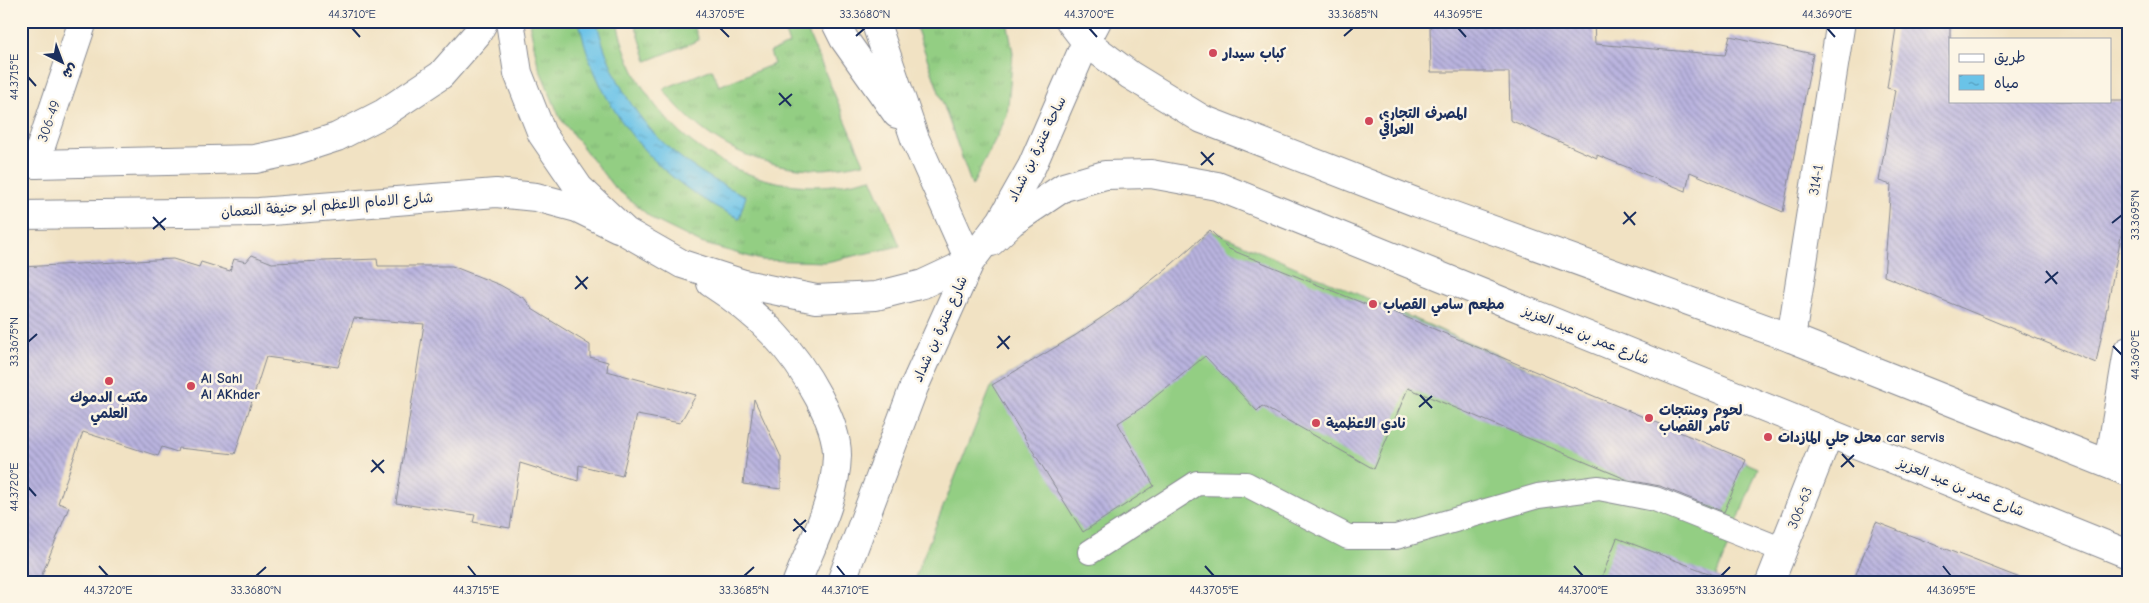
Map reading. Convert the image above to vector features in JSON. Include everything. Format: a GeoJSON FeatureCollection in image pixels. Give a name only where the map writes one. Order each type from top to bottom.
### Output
{"type":"FeatureCollection","features":[{"type":"Feature","properties":{"kind":"street","name":"306-49"},"geometry":{"type":"LineString","coordinates":[[28,163],[83,21]]}},
{"type":"Feature","properties":{"kind":"street"},"geometry":{"type":"LineString","coordinates":[[28,163],[255,159],[297,150],[337,137],[368,121],[441,75],[476,34],[484,21]]}},
{"type":"Feature","properties":{"kind":"street","name":"ساحة عنترة بن شداد"},"geometry":{"type":"LineString","coordinates":[[510,21],[518,73],[542,134],[578,188],[626,232],[682,264],[744,284],[816,299],[876,296],[923,284],[970,262],[1001,221],[1032,166],[1069,85],[1084,28]]}},
{"type":"Feature","properties":{"kind":"street"},"geometry":{"type":"LineString","coordinates":[[835,21],[844,39],[916,139]]}},
{"type":"Feature","properties":{"kind":"street","name":"شارع عنترة بن شداد"},"geometry":{"type":"LineString","coordinates":[[841,582],[914,387],[970,262],[916,139],[875,21]]}},
{"type":"Feature","properties":{"kind":"street","name":"314-1"},"geometry":{"type":"LineString","coordinates":[[1791,338],[1841,21]]}},
{"type":"Feature","properties":{"kind":"street"},"geometry":{"type":"LineString","coordinates":[[1084,28],[1130,74],[1202,119],[1418,203],[1791,338],[2118,468],[2128,351]]}},
{"type":"Feature","properties":{"kind":"street","name":"شارع عمر بن عبد العزيز"},"geometry":{"type":"LineString","coordinates":[[970,262],[1012,222],[1064,187],[1105,175],[1152,174],[1218,186],[2128,554]]}},
{"type":"Feature","properties":{"kind":"street","name":"شارع الامام الاعظم ابو حنيفة النعمان"},"geometry":{"type":"LineString","coordinates":[[21,215],[259,212],[496,193],[536,197],[577,208],[626,232]]}},
{"type":"Feature","properties":{"kind":"street"},"geometry":{"type":"LineString","coordinates":[[682,264],[735,298],[765,323],[794,357],[810,381],[831,420],[837,454],[830,501],[797,582]]}},
{"type":"Feature","properties":{"kind":"street","name":"306-63"},"geometry":{"type":"LineString","coordinates":[[1770,582],[1828,434]]}},
{"type":"Feature","properties":{"kind":"lane"},"geometry":{"type":"LineString","coordinates":[[1090,552],[1197,483],[1246,484],[1348,537],[1396,537],[1538,496],[1598,488],[1655,499],[1783,550]]}},
{"type":"Feature","properties":{"kind":"green space"},"geometry":{"type":"Polygon","coordinates":[[[529,21],[617,21],[627,55],[642,86],[662,114],[687,138],[715,158],[746,173],[779,182],[821,186],[843,184],[871,178],[900,246],[826,262],[761,260],[701,243],[654,220],[613,186],[560,118],[538,65],[529,21]]]}},
{"type":"Feature","properties":{"kind":"green space"},"geometry":{"type":"Polygon","coordinates":[[[634,21],[706,21],[694,26],[699,40],[647,61],[634,21]]]}},
{"type":"Feature","properties":{"kind":"green space"},"geometry":{"type":"Polygon","coordinates":[[[781,21],[803,21],[864,163],[811,169],[789,167],[747,155],[710,135],[677,106],[663,89],[712,69],[719,86],[774,64],[770,52],[789,44],[781,21]]]}},
{"type":"Feature","properties":{"kind":"green space"},"geometry":{"type":"Polygon","coordinates":[[[914,21],[1007,21],[1013,53],[1007,116],[972,186],[914,21]]]}},
{"type":"Feature","properties":{"kind":"green space","name":"نادي الاعظمية"},"geometry":{"type":"Polygon","coordinates":[[[1210,230],[1758,468],[1714,582],[913,582],[992,385],[1076,335],[1123,303],[1172,264],[1210,230]]]}},
{"type":"Feature","properties":{"kind":"water"},"geometry":{"type":"Polygon","coordinates":[[[579,21],[597,21],[606,54],[625,94],[652,131],[685,161],[704,174],[746,196],[739,218],[709,203],[682,184],[657,163],[635,139],[616,113],[600,84],[588,53],[579,21]]]}},
{"type":"Feature","properties":{"kind":"building"},"geometry":{"type":"Polygon","coordinates":[[[1508,21],[1594,21],[1595,44],[1725,55],[1730,36],[1813,54],[1783,212],[1690,172],[1686,191],[1597,155],[1597,158],[1510,120],[1509,72],[1431,72],[1430,25],[1508,24],[1508,21]]]}},
{"type":"Feature","properties":{"kind":"building"},"geometry":{"type":"Polygon","coordinates":[[[1897,21],[1950,21],[1949,102],[2128,101],[2128,201],[2096,363],[1884,276],[1891,185],[1879,181],[1895,90],[1887,88],[1897,21]]]}},
{"type":"Feature","properties":{"kind":"building"},"geometry":{"type":"Polygon","coordinates":[[[1210,230],[1229,249],[1375,308],[1377,305],[1746,460],[1724,512],[1660,486],[1628,480],[1408,388],[1374,469],[1262,406],[1257,411],[1205,356],[1144,406],[1118,423],[1154,486],[1083,532],[992,385],[1076,335],[1123,303],[1172,264],[1210,230]]]}},
{"type":"Feature","properties":{"kind":"building"},"geometry":{"type":"Polygon","coordinates":[[[252,255],[272,263],[377,259],[378,266],[452,266],[500,285],[525,299],[532,309],[590,345],[590,357],[608,362],[607,371],[696,395],[680,423],[637,415],[622,476],[579,465],[578,481],[520,463],[510,528],[473,522],[475,515],[396,503],[424,324],[354,318],[338,367],[266,357],[235,454],[178,448],[177,452],[162,447],[158,456],[83,432],[58,503],[69,507],[39,582],[21,582],[21,267],[173,259],[199,267],[201,262],[230,271],[234,259],[246,262],[252,255]]]}},
{"type":"Feature","properties":{"kind":"building"},"geometry":{"type":"Polygon","coordinates":[[[754,399],[781,457],[781,489],[743,484],[754,399]]]}},
{"type":"Feature","properties":{"kind":"building"},"geometry":{"type":"Polygon","coordinates":[[[1876,522],[2025,580],[2025,582],[1853,582],[1876,522]]]}},
{"type":"Feature","properties":{"kind":"building"},"geometry":{"type":"Polygon","coordinates":[[[1617,538],[1724,579],[1723,582],[1600,582],[1617,538]]]}},
{"type":"Feature","properties":{"kind":"place","name":"كباب سيدار"},"geometry":{"type":"Point","coordinates":[1213,53]}},
{"type":"Feature","properties":{"kind":"place","name":"المصرف التجاري العراقي"},"geometry":{"type":"Point","coordinates":[1369,121]}},
{"type":"Feature","properties":{"kind":"place","name":"مطعم سامي القصاب"},"geometry":{"type":"Point","coordinates":[1373,304]}},
{"type":"Feature","properties":{"kind":"place","name":"مكتب الدموك العلمي"},"geometry":{"type":"Point","coordinates":[109,381]}},
{"type":"Feature","properties":{"kind":"place","name":"Al Sahl Al AKhder"},"geometry":{"type":"Point","coordinates":[191,386]}},
{"type":"Feature","properties":{"kind":"place","name":"لحوم ومنتجات ثامر القصاب"},"geometry":{"type":"Point","coordinates":[1649,418]}},
{"type":"Feature","properties":{"kind":"place","name":"نادي الاعظمية"},"geometry":{"type":"Point","coordinates":[1316,423]}},
{"type":"Feature","properties":{"kind":"place","name":"محل جلي المازدات car servis"},"geometry":{"type":"Point","coordinates":[1768,437]}}]}
